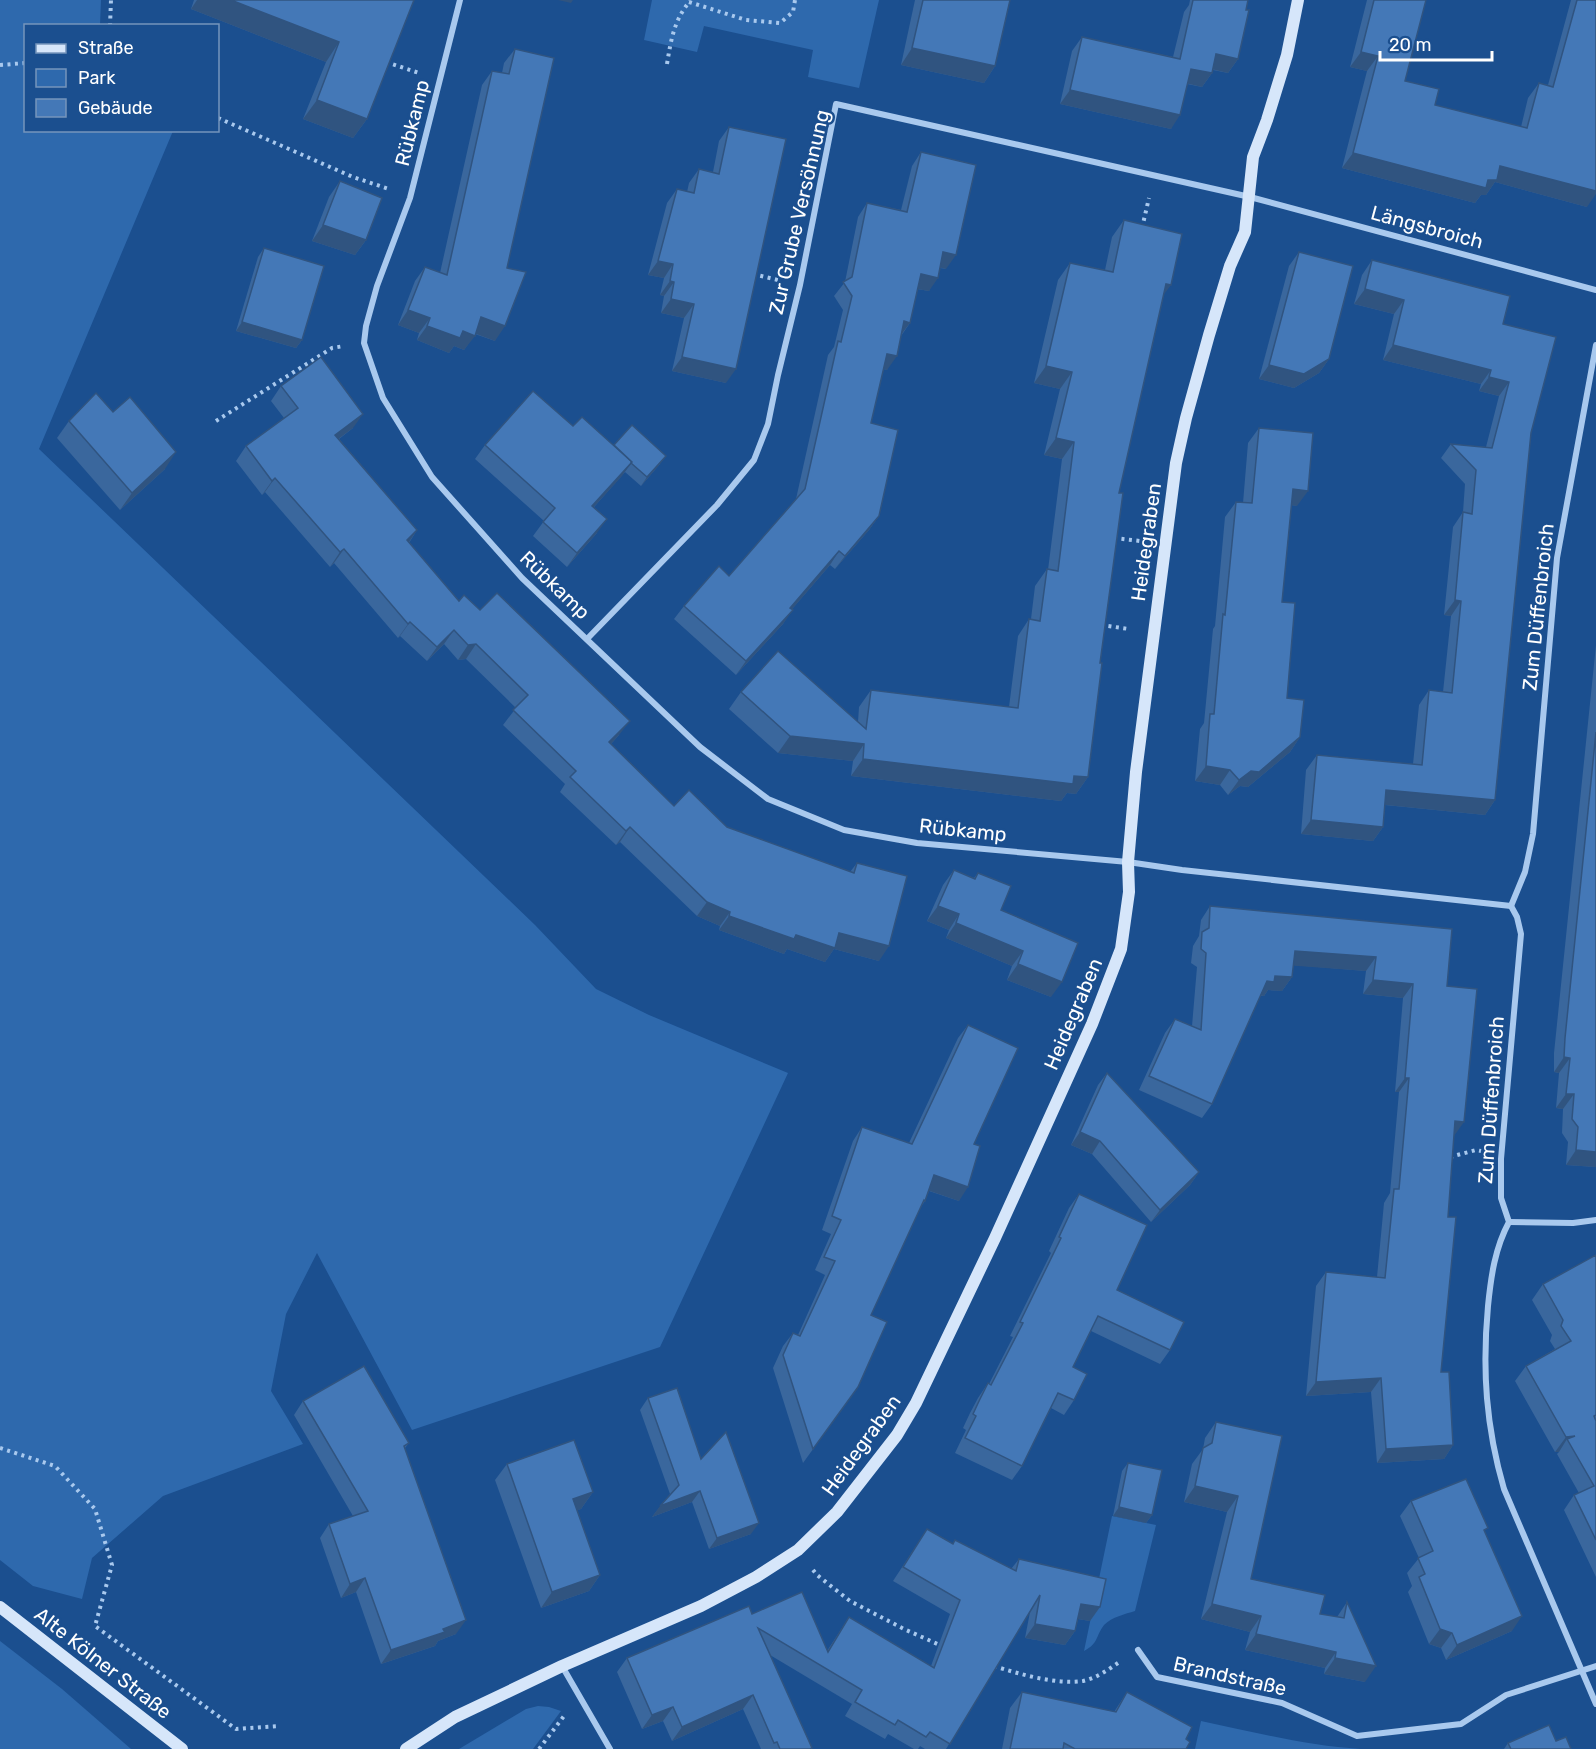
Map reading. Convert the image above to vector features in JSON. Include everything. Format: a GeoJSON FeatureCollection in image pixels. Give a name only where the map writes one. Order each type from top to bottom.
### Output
{"type":"FeatureCollection","features":[{"type":"Feature","properties":{"kind":"main road","name":"Heidegraben"},"geometry":{"type":"LineString","coordinates":[[406,1749],[455,1717],[562,1666],[701,1606],[756,1577],[798,1550],[837,1512],[897,1435],[916,1403],[986,1258],[1092,1023],[1122,949],[1129,892],[1128,862],[1136,772],[1176,463],[1186,418],[1230,266],[1245,232],[1253,157],[1287,55],[1298,0]]}},
{"type":"Feature","properties":{"kind":"main road","name":"Alte Kölner Straße"},"geometry":{"type":"LineString","coordinates":[[0,1607],[182,1749]]}},
{"type":"Feature","properties":{"kind":"street","name":"Rübkamp"},"geometry":{"type":"LineString","coordinates":[[460,0],[410,198],[377,286],[366,326],[364,343],[382,398],[432,477],[522,578],[700,747],[768,799],[844,830],[917,843],[1128,862]]}},
{"type":"Feature","properties":{"kind":"street","name":"Zur Grube Versöhnung"},"geometry":{"type":"LineString","coordinates":[[587,639],[717,505],[754,460],[768,424],[777,375],[800,285],[836,104],[1250,197]]}},
{"type":"Feature","properties":{"kind":"street","name":"Längsbroich"},"geometry":{"type":"LineString","coordinates":[[1250,197],[1596,290]]}},
{"type":"Feature","properties":{"kind":"street","name":"Zum Düffenbroich"},"geometry":{"type":"LineString","coordinates":[[1509,1221],[1501,1198],[1502,1159],[1521,934],[1517,917],[1510,906],[1525,872],[1533,834],[1557,558],[1596,345]]}},
{"type":"Feature","properties":{"kind":"street"},"geometry":{"type":"LineString","coordinates":[[1128,862],[1510,906]]}},
{"type":"Feature","properties":{"kind":"street"},"geometry":{"type":"LineString","coordinates":[[1596,1220],[1573,1223],[1509,1221],[1499,1240],[1490,1280],[1484,1349],[1486,1399],[1494,1455],[1504,1489],[1596,1704]]}},
{"type":"Feature","properties":{"kind":"street","name":"Brandstraße"},"geometry":{"type":"LineString","coordinates":[[1138,1650],[1157,1677],[1282,1703],[1357,1736],[1461,1724],[1506,1695],[1596,1666]]}},
{"type":"Feature","properties":{"kind":"street"},"geometry":{"type":"LineString","coordinates":[[562,1666],[610,1749]]}},
{"type":"Feature","properties":{"kind":"path"},"geometry":{"type":"LineString","coordinates":[[110,24],[111,0]]}},
{"type":"Feature","properties":{"kind":"path"},"geometry":{"type":"LineString","coordinates":[[667,64],[675,22],[681,10],[690,1],[746,20],[780,23],[793,12],[795,0]]}},
{"type":"Feature","properties":{"kind":"path"},"geometry":{"type":"LineString","coordinates":[[384,61],[440,80]]}},
{"type":"Feature","properties":{"kind":"path"},"geometry":{"type":"LineString","coordinates":[[0,65],[24,63]]}},
{"type":"Feature","properties":{"kind":"path"},"geometry":{"type":"LineString","coordinates":[[219,118],[353,177],[392,190]]}},
{"type":"Feature","properties":{"kind":"path"},"geometry":{"type":"LineString","coordinates":[[1142,230],[1154,175]]}},
{"type":"Feature","properties":{"kind":"path"},"geometry":{"type":"LineString","coordinates":[[750,273],[800,285]]}},
{"type":"Feature","properties":{"kind":"path"},"geometry":{"type":"LineString","coordinates":[[216,421],[332,348],[364,343]]}},
{"type":"Feature","properties":{"kind":"path"},"geometry":{"type":"LineString","coordinates":[[1108,538],[1165,544]]}},
{"type":"Feature","properties":{"kind":"path"},"geometry":{"type":"LineString","coordinates":[[1097,625],[1154,633]]}},
{"type":"Feature","properties":{"kind":"path"},"geometry":{"type":"LineString","coordinates":[[1444,1159],[1476,1150],[1502,1159]]}},
{"type":"Feature","properties":{"kind":"path"},"geometry":{"type":"LineString","coordinates":[[0,1448],[55,1466],[95,1509],[112,1565],[95,1626],[236,1729],[280,1726]]}},
{"type":"Feature","properties":{"kind":"path"},"geometry":{"type":"LineString","coordinates":[[798,1550],[817,1575],[850,1601],[945,1647]]}},
{"type":"Feature","properties":{"kind":"path"},"geometry":{"type":"LineString","coordinates":[[987,1663],[1008,1671],[1062,1682],[1083,1681],[1100,1675],[1138,1650]]}},
{"type":"Feature","properties":{"kind":"green space"},"geometry":{"type":"Polygon","coordinates":[[[0,0],[101,0],[100,24],[24,24],[24,132],[173,132],[39,449],[535,925],[596,989],[649,1015],[788,1073],[660,1347],[412,1430],[317,1253],[286,1314],[271,1391],[303,1444],[163,1496],[92,1558],[82,1599],[33,1586],[0,1560],[0,0]]]}},
{"type":"Feature","properties":{"kind":"green space"},"geometry":{"type":"Polygon","coordinates":[[[652,0],[879,0],[859,88],[808,77],[813,50],[704,26],[697,52],[644,40],[652,0]]]}},
{"type":"Feature","properties":{"kind":"green space"},"geometry":{"type":"Polygon","coordinates":[[[1112,1516],[1156,1525],[1135,1611],[1107,1622],[1095,1642],[1084,1651],[1112,1516]]]}},
{"type":"Feature","properties":{"kind":"green space"},"geometry":{"type":"Polygon","coordinates":[[[0,1641],[62,1689],[131,1749],[0,1749],[0,1641]]]}},
{"type":"Feature","properties":{"kind":"green space"},"geometry":{"type":"Polygon","coordinates":[[[538,1706],[561,1711],[533,1749],[459,1749],[526,1709],[538,1706]]]}},
{"type":"Feature","properties":{"kind":"green space"},"geometry":{"type":"Polygon","coordinates":[[[1201,1721],[1301,1742],[1361,1749],[1195,1749],[1201,1721]]]}},
{"type":"Feature","properties":{"kind":"building"},"geometry":{"type":"Polygon","coordinates":[[[231,0],[414,0],[367,119],[317,100],[339,42],[231,0]]]}},
{"type":"Feature","properties":{"kind":"building"},"geometry":{"type":"Polygon","coordinates":[[[923,0],[1010,0],[995,66],[912,48],[923,0]]]}},
{"type":"Feature","properties":{"kind":"building"},"geometry":{"type":"Polygon","coordinates":[[[1193,0],[1248,0],[1246,10],[1249,10],[1238,59],[1216,54],[1212,73],[1191,69],[1180,115],[1070,90],[1082,37],[1180,59],[1193,0]]]}},
{"type":"Feature","properties":{"kind":"building"},"geometry":{"type":"Polygon","coordinates":[[[1374,0],[1426,0],[1405,81],[1439,89],[1435,105],[1527,128],[1539,83],[1553,87],[1577,0],[1596,0],[1596,191],[1500,166],[1497,180],[1488,180],[1486,188],[1353,153],[1378,56],[1361,52],[1374,0]]]}},
{"type":"Feature","properties":{"kind":"building"},"geometry":{"type":"Polygon","coordinates":[[[515,49],[554,58],[507,268],[526,272],[505,326],[481,317],[475,336],[463,331],[460,338],[427,326],[430,318],[408,310],[425,267],[447,275],[492,71],[509,74],[515,49]]]}},
{"type":"Feature","properties":{"kind":"building"},"geometry":{"type":"Polygon","coordinates":[[[729,127],[786,139],[736,369],[682,357],[694,304],[671,299],[674,282],[670,281],[673,264],[658,261],[677,189],[694,193],[699,169],[719,174],[729,127]]]}},
{"type":"Feature","properties":{"kind":"building"},"geometry":{"type":"Polygon","coordinates":[[[921,152],[976,165],[956,255],[943,252],[938,278],[921,274],[910,323],[904,321],[897,356],[887,354],[871,423],[898,430],[879,516],[845,556],[839,551],[790,608],[793,610],[746,661],[684,606],[719,566],[729,576],[805,489],[838,341],[841,342],[852,296],[843,282],[852,277],[867,203],[907,212],[921,152]]]}},
{"type":"Feature","properties":{"kind":"building"},"geometry":{"type":"Polygon","coordinates":[[[340,181],[382,198],[366,240],[323,225],[340,181]]]}},
{"type":"Feature","properties":{"kind":"building"},"geometry":{"type":"Polygon","coordinates":[[[1124,220],[1182,234],[1171,285],[1166,284],[1119,493],[1123,493],[1100,663],[1102,663],[1088,777],[1074,776],[1073,784],[863,759],[864,744],[790,736],[741,692],[778,651],[866,729],[871,690],[1018,708],[1029,619],[1040,621],[1047,569],[1058,571],[1074,442],[1056,438],[1072,372],[1046,366],[1070,263],[1113,272],[1124,220]]]}},
{"type":"Feature","properties":{"kind":"building"},"geometry":{"type":"Polygon","coordinates":[[[264,248],[324,266],[302,340],[242,322],[264,248]]]}},
{"type":"Feature","properties":{"kind":"building"},"geometry":{"type":"Polygon","coordinates":[[[1299,252],[1353,266],[1329,359],[1304,374],[1269,365],[1299,252]]]}},
{"type":"Feature","properties":{"kind":"building"},"geometry":{"type":"Polygon","coordinates":[[[1372,260],[1510,296],[1503,324],[1556,337],[1531,433],[1495,800],[1386,790],[1383,827],[1311,820],[1317,755],[1422,765],[1429,690],[1452,693],[1461,601],[1455,600],[1463,512],[1472,514],[1476,470],[1451,444],[1492,448],[1509,382],[1489,377],[1491,370],[1393,345],[1404,300],[1365,289],[1372,260]]]}},
{"type":"Feature","properties":{"kind":"building"},"geometry":{"type":"Polygon","coordinates":[[[321,357],[363,414],[335,435],[417,530],[407,540],[459,601],[464,595],[480,610],[497,593],[630,721],[609,742],[674,806],[689,790],[727,827],[854,873],[857,863],[907,876],[889,946],[839,933],[835,948],[796,935],[794,939],[729,916],[730,912],[707,902],[630,827],[626,831],[570,777],[576,771],[513,710],[528,695],[476,644],[468,645],[454,630],[437,647],[410,622],[408,624],[344,549],[340,552],[275,478],[272,481],[246,446],[298,408],[281,386],[321,357]]]}},
{"type":"Feature","properties":{"kind":"building"},"geometry":{"type":"Polygon","coordinates":[[[533,391],[573,426],[582,417],[632,462],[592,506],[607,519],[577,553],[543,522],[555,508],[485,445],[533,391]]]}},
{"type":"Feature","properties":{"kind":"building"},"geometry":{"type":"Polygon","coordinates":[[[96,393],[113,412],[130,397],[176,452],[132,493],[69,421],[96,393]]]}},
{"type":"Feature","properties":{"kind":"building"},"geometry":{"type":"Polygon","coordinates":[[[632,425],[666,456],[647,477],[614,445],[632,425]]]}},
{"type":"Feature","properties":{"kind":"building"},"geometry":{"type":"Polygon","coordinates":[[[1259,428],[1313,433],[1308,491],[1293,489],[1282,602],[1295,603],[1287,698],[1304,700],[1300,737],[1259,772],[1251,771],[1239,780],[1230,770],[1206,766],[1210,714],[1214,714],[1236,502],[1252,503],[1259,428]]]}},
{"type":"Feature","properties":{"kind":"building"},"geometry":{"type":"Polygon","coordinates":[[[1596,732],[1596,1152],[1576,1150],[1578,1127],[1572,1119],[1574,1094],[1566,1094],[1570,1058],[1564,1057],[1596,732]]]}},
{"type":"Feature","properties":{"kind":"building"},"geometry":{"type":"Polygon","coordinates":[[[954,870],[975,879],[978,873],[1011,886],[1001,910],[1078,943],[1062,982],[1018,964],[1023,951],[956,923],[959,914],[938,906],[954,870]]]}},
{"type":"Feature","properties":{"kind":"building"},"geometry":{"type":"Polygon","coordinates":[[[1210,906],[1452,929],[1447,986],[1477,989],[1464,1122],[1455,1121],[1448,1217],[1456,1217],[1441,1372],[1449,1372],[1453,1445],[1386,1449],[1381,1378],[1316,1382],[1326,1272],[1385,1278],[1394,1189],[1399,1189],[1409,1078],[1405,1078],[1413,984],[1373,980],[1376,957],[1295,951],[1292,977],[1275,976],[1274,982],[1267,981],[1212,1104],[1149,1076],[1175,1019],[1201,1030],[1206,953],[1201,949],[1202,932],[1209,928],[1210,906]]]}},
{"type":"Feature","properties":{"kind":"building"},"geometry":{"type":"Polygon","coordinates":[[[968,1025],[1018,1048],[974,1144],[980,1146],[968,1187],[934,1175],[925,1201],[871,1315],[887,1322],[858,1387],[813,1449],[783,1355],[793,1333],[800,1336],[835,1261],[824,1257],[841,1220],[832,1216],[862,1127],[912,1144],[968,1025]]]}},
{"type":"Feature","properties":{"kind":"building"},"geometry":{"type":"Polygon","coordinates":[[[1107,1073],[1199,1172],[1160,1210],[1100,1141],[1080,1132],[1107,1073]]]}},
{"type":"Feature","properties":{"kind":"building"},"geometry":{"type":"Polygon","coordinates":[[[1079,1194],[1147,1225],[1117,1290],[1184,1322],[1170,1350],[1098,1316],[1073,1367],[1087,1374],[1074,1400],[1058,1393],[1022,1466],[965,1438],[976,1416],[973,1414],[988,1383],[991,1385],[1023,1323],[1020,1322],[1061,1238],[1059,1237],[1079,1194]]]}},
{"type":"Feature","properties":{"kind":"building"},"geometry":{"type":"Polygon","coordinates":[[[1596,1255],[1596,1415],[1594,1416],[1596,1421],[1596,1540],[1574,1495],[1594,1486],[1567,1439],[1575,1436],[1566,1437],[1526,1366],[1571,1341],[1561,1326],[1563,1320],[1543,1284],[1596,1255]]]}},
{"type":"Feature","properties":{"kind":"building"},"geometry":{"type":"Polygon","coordinates":[[[364,1366],[409,1443],[404,1446],[466,1620],[443,1629],[445,1632],[391,1650],[365,1578],[350,1584],[329,1524],[368,1511],[303,1401],[364,1366]]]}},
{"type":"Feature","properties":{"kind":"building"},"geometry":{"type":"Polygon","coordinates":[[[677,1388],[701,1459],[726,1432],[759,1523],[717,1538],[700,1491],[660,1506],[679,1485],[648,1398],[677,1388]]]}},
{"type":"Feature","properties":{"kind":"building"},"geometry":{"type":"Polygon","coordinates":[[[1216,1422],[1282,1436],[1251,1579],[1325,1595],[1320,1614],[1344,1618],[1347,1602],[1376,1666],[1335,1658],[1336,1652],[1256,1634],[1261,1616],[1212,1604],[1238,1496],[1195,1486],[1203,1448],[1212,1443],[1216,1422]]]}},
{"type":"Feature","properties":{"kind":"building"},"geometry":{"type":"Polygon","coordinates":[[[574,1440],[593,1492],[573,1499],[600,1575],[552,1592],[507,1464],[574,1440]]]}},
{"type":"Feature","properties":{"kind":"building"},"geometry":{"type":"Polygon","coordinates":[[[1128,1463],[1162,1470],[1152,1515],[1119,1507],[1128,1463]]]}},
{"type":"Feature","properties":{"kind":"building"},"geometry":{"type":"Polygon","coordinates":[[[1466,1479],[1488,1528],[1484,1530],[1522,1616],[1457,1645],[1452,1633],[1440,1629],[1419,1577],[1425,1574],[1418,1558],[1433,1551],[1411,1501],[1466,1479]]]}},
{"type":"Feature","properties":{"kind":"building"},"geometry":{"type":"Polygon","coordinates":[[[927,1529],[953,1544],[955,1540],[1016,1571],[1019,1559],[1106,1579],[1100,1607],[1081,1604],[1075,1631],[1035,1624],[1040,1595],[950,1744],[930,1732],[926,1737],[898,1720],[895,1725],[855,1702],[862,1690],[758,1628],[812,1748],[780,1749],[777,1742],[774,1743],[753,1695],[682,1727],[673,1707],[652,1715],[627,1658],[749,1606],[752,1614],[802,1592],[828,1652],[849,1617],[934,1668],[960,1600],[903,1567],[927,1529]]]}},
{"type":"Feature","properties":{"kind":"building"},"geometry":{"type":"Polygon","coordinates":[[[1022,1692],[1116,1712],[1127,1692],[1192,1727],[1186,1739],[1190,1742],[1186,1749],[1075,1749],[1064,1743],[1063,1749],[1010,1749],[1022,1692]]]}},
{"type":"Feature","properties":{"kind":"building"},"geometry":{"type":"Polygon","coordinates":[[[1549,1725],[1556,1741],[1566,1737],[1571,1749],[1511,1749],[1508,1743],[1549,1725]]]}}]}
